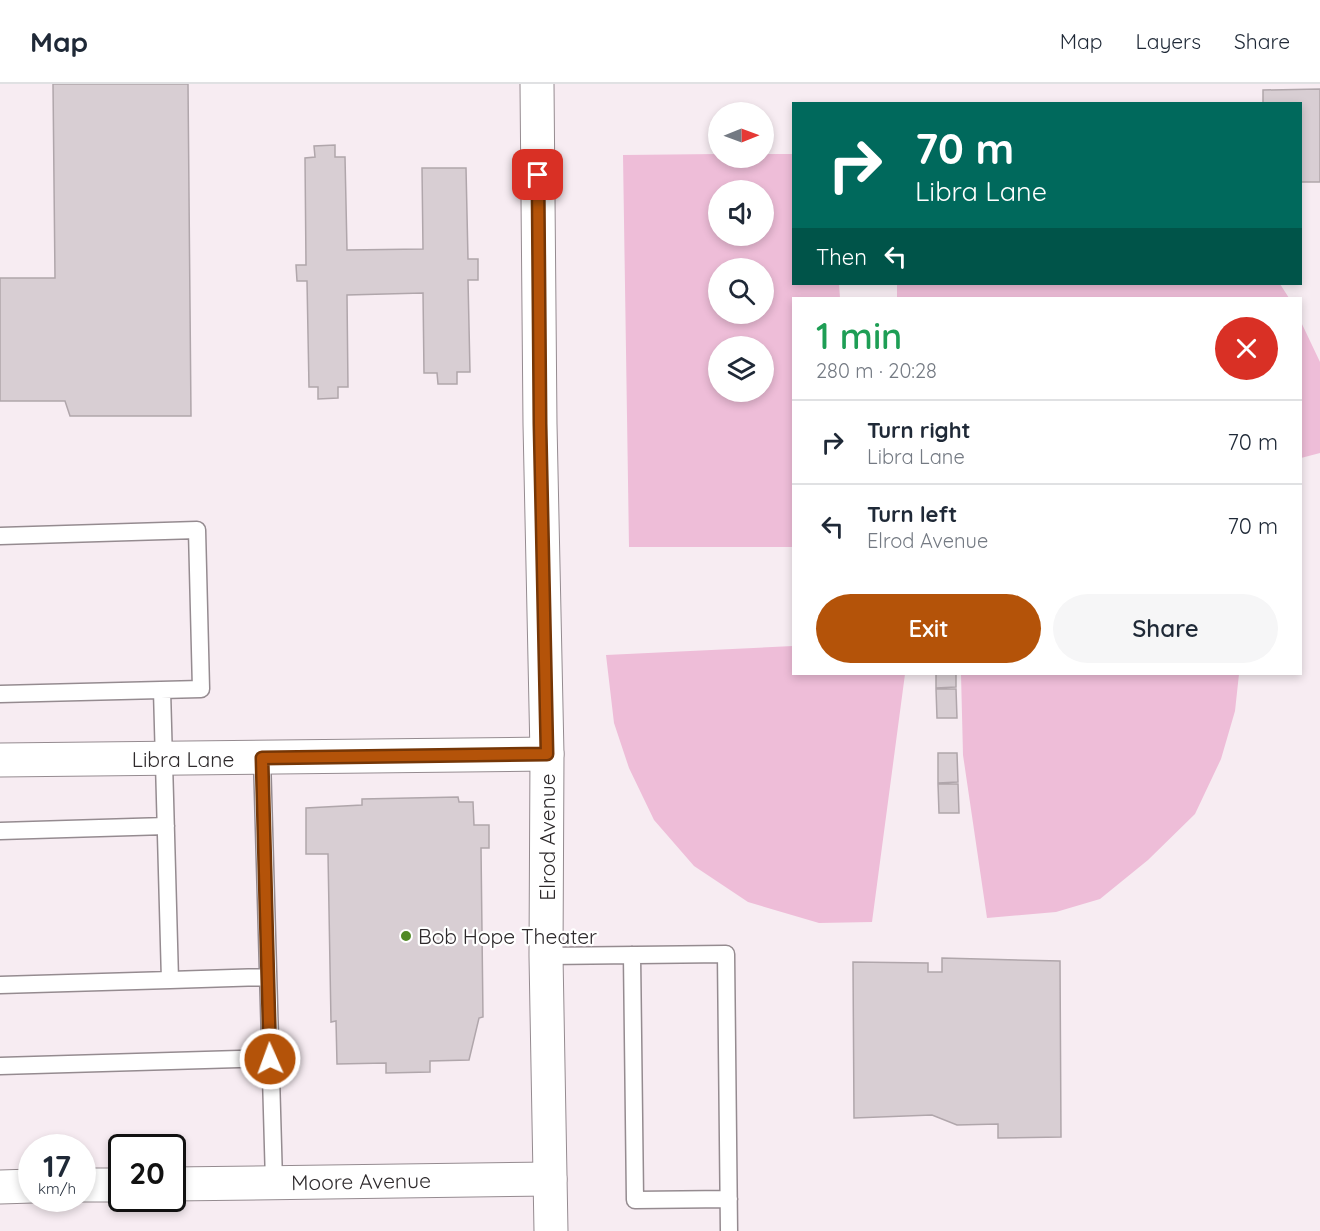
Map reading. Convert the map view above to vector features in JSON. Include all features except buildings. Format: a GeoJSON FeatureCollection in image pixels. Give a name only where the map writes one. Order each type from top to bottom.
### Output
{"type":"FeatureCollection","features":[{"type":"Feature","properties":{"kind":"street","name":"Elrod Avenue"},"geometry":{"type":"LineString","coordinates":[[537,84],[540,436],[547,754],[546,956],[551,1231]]}},
{"type":"Feature","properties":{"kind":"street","name":"Libra Lane"},"geometry":{"type":"LineString","coordinates":[[0,760],[547,754]]}},
{"type":"Feature","properties":{"kind":"street","name":"Moore Avenue"},"geometry":{"type":"LineString","coordinates":[[186,1184],[550,1179]]}},
{"type":"Feature","properties":{"kind":"street"},"geometry":{"type":"LineString","coordinates":[[0,1187],[18,1186]]}},
{"type":"Feature","properties":{"kind":"lane"},"geometry":{"type":"LineString","coordinates":[[0,536],[197,530],[201,689],[0,694]]}},
{"type":"Feature","properties":{"kind":"lane"},"geometry":{"type":"LineString","coordinates":[[162,690],[170,980]]}},
{"type":"Feature","properties":{"kind":"lane"},"geometry":{"type":"LineString","coordinates":[[262,758],[274,1182]]}},
{"type":"Feature","properties":{"kind":"lane"},"geometry":{"type":"LineString","coordinates":[[0,831],[166,826]]}},
{"type":"Feature","properties":{"kind":"lane"},"geometry":{"type":"LineString","coordinates":[[546,956],[726,954],[729,1231]]}},
{"type":"Feature","properties":{"kind":"lane"},"geometry":{"type":"LineString","coordinates":[[632,955],[635,1200],[729,1199]]}},
{"type":"Feature","properties":{"kind":"lane"},"geometry":{"type":"LineString","coordinates":[[0,985],[268,977]]}},
{"type":"Feature","properties":{"kind":"lane"},"geometry":{"type":"LineString","coordinates":[[0,1066],[270,1059]]}},
{"type":"Feature","properties":{"kind":"shaded area"},"geometry":{"type":"Polygon","coordinates":[[[708,154],[708,168],[774,168],[774,154],[792,154],[792,285],[839,285],[840,297],[792,297],[792,547],[629,547],[623,155],[708,154]]]}},
{"type":"Feature","properties":{"kind":"shaded area"},"geometry":{"type":"Polygon","coordinates":[[[897,285],[1281,285],[1288,297],[897,297],[897,285]]]}},
{"type":"Feature","properties":{"kind":"shaded area"},"geometry":{"type":"Polygon","coordinates":[[[1302,324],[1320,362],[1320,453],[1302,458],[1302,324]]]}},
{"type":"Feature","properties":{"kind":"shaded area"},"geometry":{"type":"Polygon","coordinates":[[[792,646],[792,675],[905,675],[872,922],[819,923],[748,902],[694,866],[654,820],[629,768],[614,723],[606,655],[792,646]]]}},
{"type":"Feature","properties":{"kind":"shaded area"},"geometry":{"type":"Polygon","coordinates":[[[961,675],[1239,675],[1235,711],[1221,759],[1195,814],[1148,860],[1100,899],[1056,912],[987,918],[963,755],[961,675]]]}},
{"type":"Feature","properties":{"kind":"place","name":"Bob Hope Theater"},"geometry":{"type":"Point","coordinates":[406,936]}},
{"type":"Feature","properties":{"kind":"route"},"geometry":{"type":"LineString","coordinates":[[270,1059],[262,758],[547,754],[540,424],[538,175]]}}]}
